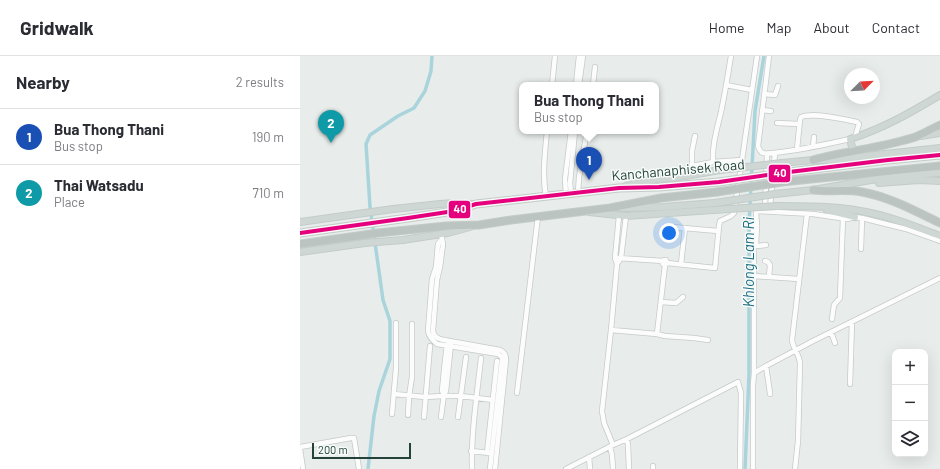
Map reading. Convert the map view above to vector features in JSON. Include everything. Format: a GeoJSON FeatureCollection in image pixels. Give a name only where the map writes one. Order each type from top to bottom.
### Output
{"type":"FeatureCollection","features":[{"type":"Feature","properties":{"kind":"highway"},"geometry":{"type":"LineString","coordinates":[[813,160],[889,144],[914,137],[940,125]]}},
{"type":"Feature","properties":{"kind":"highway","name":"Kanchanaphisek Road"},"geometry":{"type":"LineString","coordinates":[[300,233],[454,211],[476,204],[619,188],[659,187],[718,182],[937,152]]}},
{"type":"Feature","properties":{"kind":"highway","name":"Kanchanaphisek Road"},"geometry":{"type":"LineString","coordinates":[[300,244],[378,233],[446,226],[479,225],[538,216],[610,208],[661,198],[717,192],[782,182],[938,169]]}},
{"type":"Feature","properties":{"kind":"highway"},"geometry":{"type":"LineString","coordinates":[[813,190],[850,191],[875,195],[893,201],[940,223]]}},
{"type":"Feature","properties":{"kind":"main road"},"geometry":{"type":"LineString","coordinates":[[853,151],[853,138],[899,120],[940,95]]}},
{"type":"Feature","properties":{"kind":"main road"},"geometry":{"type":"LineString","coordinates":[[914,137],[940,133]]}},
{"type":"Feature","properties":{"kind":"main road"},"geometry":{"type":"LineString","coordinates":[[619,188],[656,179],[674,178],[720,170],[813,160],[937,152]]}},
{"type":"Feature","properties":{"kind":"main road"},"geometry":{"type":"LineString","coordinates":[[610,208],[663,207],[715,203],[813,190],[938,169]]}},
{"type":"Feature","properties":{"kind":"main road"},"geometry":{"type":"LineString","coordinates":[[861,182],[880,183],[919,180],[940,181]]}},
{"type":"Feature","properties":{"kind":"main road"},"geometry":{"type":"LineString","coordinates":[[300,222],[454,203],[476,204]]}},
{"type":"Feature","properties":{"kind":"main road"},"geometry":{"type":"LineString","coordinates":[[584,211],[626,216],[777,206],[810,206],[848,209],[875,214],[940,234]]}},
{"type":"Feature","properties":{"kind":"main road"},"geometry":{"type":"LineString","coordinates":[[810,206],[855,217]]}},
{"type":"Feature","properties":{"kind":"main road"},"geometry":{"type":"LineString","coordinates":[[300,252],[365,243],[442,237],[448,233],[479,225]]}},
{"type":"Feature","properties":{"kind":"street"},"geometry":{"type":"LineString","coordinates":[[552,82],[555,56]]}},
{"type":"Feature","properties":{"kind":"street"},"geometry":{"type":"LineString","coordinates":[[576,82],[579,56]]}},
{"type":"Feature","properties":{"kind":"street"},"geometry":{"type":"LineString","coordinates":[[579,82],[583,56]]}},
{"type":"Feature","properties":{"kind":"street"},"geometry":{"type":"LineString","coordinates":[[713,162],[712,155],[716,131],[731,56]]}},
{"type":"Feature","properties":{"kind":"street"},"geometry":{"type":"LineString","coordinates":[[615,258],[715,268],[720,221],[734,213],[756,56]]}},
{"type":"Feature","properties":{"kind":"street"},"geometry":{"type":"LineString","coordinates":[[769,56],[758,146],[762,153],[767,154],[813,147],[853,138],[858,124],[856,121],[822,116],[804,116],[800,118],[797,149]]}},
{"type":"Feature","properties":{"kind":"street"},"geometry":{"type":"LineString","coordinates":[[593,82],[595,67]]}},
{"type":"Feature","properties":{"kind":"street"},"geometry":{"type":"LineString","coordinates":[[726,85],[752,90]]}},
{"type":"Feature","properties":{"kind":"street"},"geometry":{"type":"LineString","coordinates":[[764,94],[776,94],[778,86]]}},
{"type":"Feature","properties":{"kind":"street"},"geometry":{"type":"LineString","coordinates":[[762,110],[771,111]]}},
{"type":"Feature","properties":{"kind":"street"},"geometry":{"type":"LineString","coordinates":[[777,123],[799,124]]}},
{"type":"Feature","properties":{"kind":"street"},"geometry":{"type":"LineString","coordinates":[[546,196],[544,178],[547,134]]}},
{"type":"Feature","properties":{"kind":"street"},"geometry":{"type":"LineString","coordinates":[[571,134],[565,180],[572,193]]}},
{"type":"Feature","properties":{"kind":"street"},"geometry":{"type":"LineString","coordinates":[[572,193],[570,183],[575,134]]}},
{"type":"Feature","properties":{"kind":"street"},"geometry":{"type":"LineString","coordinates":[[572,193],[579,177],[586,134]]}},
{"type":"Feature","properties":{"kind":"street"},"geometry":{"type":"LineString","coordinates":[[692,166],[692,151],[695,136]]}},
{"type":"Feature","properties":{"kind":"street"},"geometry":{"type":"LineString","coordinates":[[813,147],[814,137]]}},
{"type":"Feature","properties":{"kind":"street"},"geometry":{"type":"LineString","coordinates":[[767,211],[775,153]]}},
{"type":"Feature","properties":{"kind":"street"},"geometry":{"type":"LineString","coordinates":[[767,154],[767,211]]}},
{"type":"Feature","properties":{"kind":"street"},"geometry":{"type":"LineString","coordinates":[[674,178],[683,170],[692,166],[743,156]]}},
{"type":"Feature","properties":{"kind":"street"},"geometry":{"type":"LineString","coordinates":[[766,245],[756,245],[756,212],[767,211],[807,214],[847,219],[855,217],[862,218],[906,229],[940,241]]}},
{"type":"Feature","properties":{"kind":"street"},"geometry":{"type":"LineString","coordinates":[[795,469],[800,364],[799,357],[792,344],[792,340],[807,214]]}},
{"type":"Feature","properties":{"kind":"street"},"geometry":{"type":"LineString","coordinates":[[517,393],[538,216]]}},
{"type":"Feature","properties":{"kind":"street"},"geometry":{"type":"LineString","coordinates":[[613,469],[612,446],[604,423],[602,411],[617,264],[615,258],[619,216]]}},
{"type":"Feature","properties":{"kind":"street"},"geometry":{"type":"LineString","coordinates":[[617,264],[621,258],[626,216]]}},
{"type":"Feature","properties":{"kind":"street"},"geometry":{"type":"LineString","coordinates":[[832,318],[834,305],[840,298],[843,218]]}},
{"type":"Feature","properties":{"kind":"street"},"geometry":{"type":"LineString","coordinates":[[861,249],[862,218]]}},
{"type":"Feature","properties":{"kind":"street"},"geometry":{"type":"LineString","coordinates":[[753,222],[753,469]]}},
{"type":"Feature","properties":{"kind":"street"},"geometry":{"type":"LineString","coordinates":[[672,227],[718,231]]}},
{"type":"Feature","properties":{"kind":"street"},"geometry":{"type":"LineString","coordinates":[[682,264],[685,228]]}},
{"type":"Feature","properties":{"kind":"street"},"geometry":{"type":"LineString","coordinates":[[442,237],[444,244],[432,280],[434,286],[433,333],[437,338],[449,343],[500,350],[506,355],[498,400],[490,469]]}},
{"type":"Feature","properties":{"kind":"street"},"geometry":{"type":"LineString","coordinates":[[616,240],[623,240]]}},
{"type":"Feature","properties":{"kind":"street"},"geometry":{"type":"LineString","coordinates":[[765,261],[770,265],[769,277]]}},
{"type":"Feature","properties":{"kind":"street"},"geometry":{"type":"LineString","coordinates":[[657,334],[665,263]]}},
{"type":"Feature","properties":{"kind":"street"},"geometry":{"type":"LineString","coordinates":[[754,276],[799,279]]}},
{"type":"Feature","properties":{"kind":"street"},"geometry":{"type":"LineString","coordinates":[[754,373],[796,351],[833,337],[852,322],[913,293],[940,278]]}},
{"type":"Feature","properties":{"kind":"street"},"geometry":{"type":"LineString","coordinates":[[661,302],[676,303],[683,297]]}},
{"type":"Feature","properties":{"kind":"street"},"geometry":{"type":"LineString","coordinates":[[850,384],[852,322]]}},
{"type":"Feature","properties":{"kind":"street"},"geometry":{"type":"LineString","coordinates":[[392,414],[396,368],[396,323]]}},
{"type":"Feature","properties":{"kind":"street"},"geometry":{"type":"LineString","coordinates":[[408,415],[412,377],[412,324]]}},
{"type":"Feature","properties":{"kind":"street"},"geometry":{"type":"LineString","coordinates":[[611,330],[708,340]]}},
{"type":"Feature","properties":{"kind":"street"},"geometry":{"type":"LineString","coordinates":[[441,417],[443,395],[446,391],[449,343]]}},
{"type":"Feature","properties":{"kind":"street"},"geometry":{"type":"LineString","coordinates":[[424,417],[430,346]]}},
{"type":"Feature","properties":{"kind":"street"},"geometry":{"type":"LineString","coordinates":[[458,418],[466,357]]}},
{"type":"Feature","properties":{"kind":"street"},"geometry":{"type":"LineString","coordinates":[[472,469],[471,451],[476,398],[482,358]]}},
{"type":"Feature","properties":{"kind":"street"},"geometry":{"type":"LineString","coordinates":[[495,469],[492,453],[498,400],[497,361]]}},
{"type":"Feature","properties":{"kind":"street"},"geometry":{"type":"LineString","coordinates":[[766,366],[770,394]]}},
{"type":"Feature","properties":{"kind":"street"},"geometry":{"type":"LineString","coordinates":[[566,469],[738,382],[742,393],[740,469]]}},
{"type":"Feature","properties":{"kind":"street"},"geometry":{"type":"LineString","coordinates":[[394,394],[425,397],[443,395],[461,396],[498,400]]}},
{"type":"Feature","properties":{"kind":"street"},"geometry":{"type":"LineString","coordinates":[[303,469],[300,448],[351,438],[354,438],[359,469]]}},
{"type":"Feature","properties":{"kind":"street"},"geometry":{"type":"LineString","coordinates":[[627,439],[629,469]]}},
{"type":"Feature","properties":{"kind":"street"},"geometry":{"type":"LineString","coordinates":[[471,451],[492,453]]}},
{"type":"Feature","properties":{"kind":"street"},"geometry":{"type":"LineString","coordinates":[[589,457],[590,469]]}},
{"type":"Feature","properties":{"kind":"waterway"},"geometry":{"type":"LineString","coordinates":[[368,469],[374,416],[379,391],[390,359],[390,321],[383,300],[370,207],[366,144],[370,135],[398,116],[414,108],[425,91],[431,71],[432,56]]}},
{"type":"Feature","properties":{"kind":"waterway","name":"Khlong Lam Ri"},"geometry":{"type":"LineString","coordinates":[[745,469],[749,375],[749,224],[755,111],[764,56]]}},
{"type":"Feature","properties":{"kind":"transit line","name":"40"},"geometry":{"type":"LineString","coordinates":[[300,233],[454,211],[476,204],[619,188],[659,187],[719,182],[781,173],[940,155]]}},
{"type":"Feature","properties":{"kind":"place","name":"Thai Watsadu"},"geometry":{"type":"Point","coordinates":[331,143]}},
{"type":"Feature","properties":{"kind":"place","name":"Bua Thong Thani"},"geometry":{"type":"Point","coordinates":[589,180]}}]}
